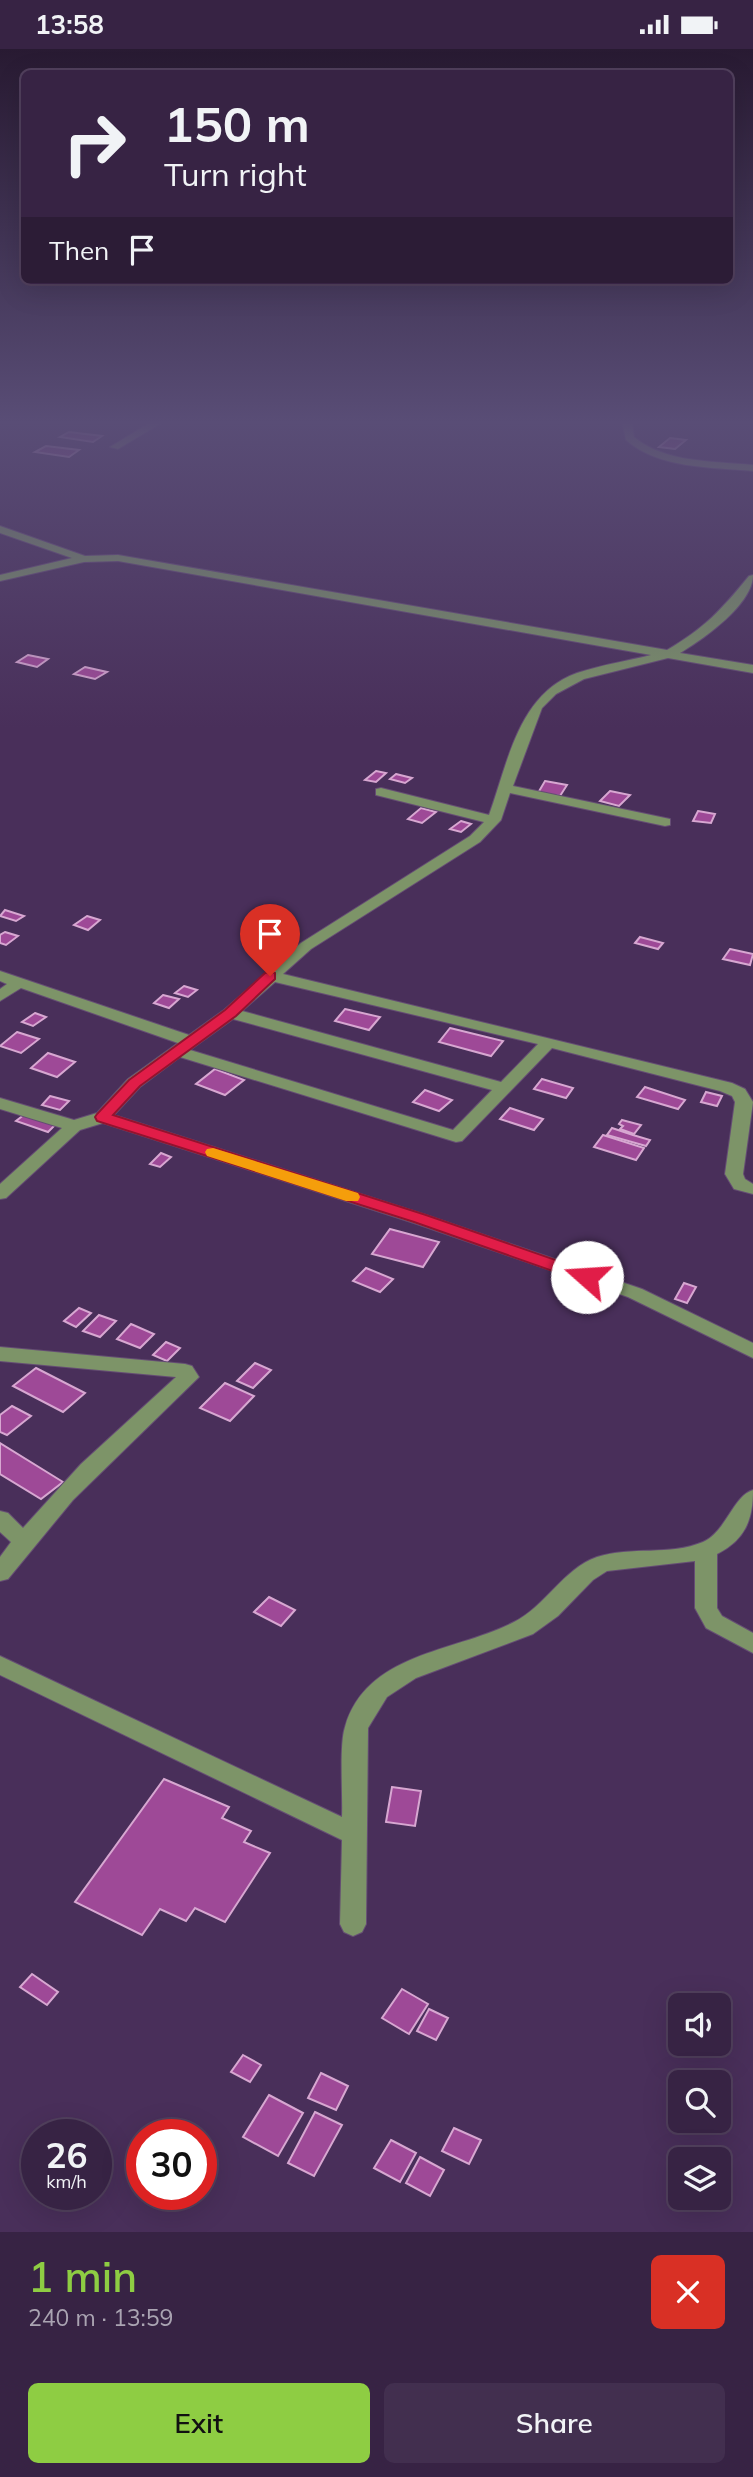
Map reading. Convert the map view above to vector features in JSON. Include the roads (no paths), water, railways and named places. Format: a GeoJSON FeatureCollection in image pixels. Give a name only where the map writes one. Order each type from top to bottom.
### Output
{"type":"FeatureCollection","features":[{"type":"Feature","properties":{"kind":"street"},"geometry":{"type":"LineString","coordinates":[[0,529],[84,559]]}},
{"type":"Feature","properties":{"kind":"street"},"geometry":{"type":"LineString","coordinates":[[0,578],[84,559],[118,558],[753,669]]}},
{"type":"Feature","properties":{"kind":"street"},"geometry":{"type":"LineString","coordinates":[[0,572],[16,573]]}},
{"type":"Feature","properties":{"kind":"street"},"geometry":{"type":"LineString","coordinates":[[0,1194],[74,1126],[103,1117],[134,1083],[230,1013],[306,946],[475,839],[494,820],[536,707],[552,691],[580,676],[669,654],[700,636],[724,614],[753,578]]}},
{"type":"Feature","properties":{"kind":"street"},"geometry":{"type":"LineString","coordinates":[[505,788],[666,822]]}},
{"type":"Feature","properties":{"kind":"street"},"geometry":{"type":"LineString","coordinates":[[381,792],[494,820]]}},
{"type":"Feature","properties":{"kind":"street"},"geometry":{"type":"LineString","coordinates":[[0,976],[186,1047],[456,1137],[549,1042]]}},
{"type":"Feature","properties":{"kind":"street"},"geometry":{"type":"LineString","coordinates":[[270,976],[726,1087],[739,1093],[744,1102],[734,1174],[736,1181],[744,1188],[753,1189]]}},
{"type":"Feature","properties":{"kind":"street"},"geometry":{"type":"LineString","coordinates":[[0,996],[19,982]]}},
{"type":"Feature","properties":{"kind":"street"},"geometry":{"type":"LineString","coordinates":[[230,1013],[504,1088]]}},
{"type":"Feature","properties":{"kind":"street"},"geometry":{"type":"LineString","coordinates":[[0,1103],[74,1126]]}},
{"type":"Feature","properties":{"kind":"street"},"geometry":{"type":"LineString","coordinates":[[103,1117],[420,1219],[635,1293],[753,1351]]}},
{"type":"Feature","properties":{"kind":"street"},"geometry":{"type":"LineString","coordinates":[[0,1354],[185,1371],[189,1377],[104,1453],[23,1541],[0,1573]]}},
{"type":"Feature","properties":{"kind":"street"},"geometry":{"type":"LineString","coordinates":[[353,1924],[356,1728],[366,1703],[390,1682],[440,1660],[503,1638],[542,1616],[583,1575],[603,1564],[706,1551],[722,1542],[753,1498]]}},
{"type":"Feature","properties":{"kind":"street"},"geometry":{"type":"LineString","coordinates":[[0,1519],[23,1541]]}},
{"type":"Feature","properties":{"kind":"street"},"geometry":{"type":"LineString","coordinates":[[706,1551],[706,1608],[715,1622],[753,1644]]}},
{"type":"Feature","properties":{"kind":"street"},"geometry":{"type":"LineString","coordinates":[[0,1665],[355,1835]]}}]}
